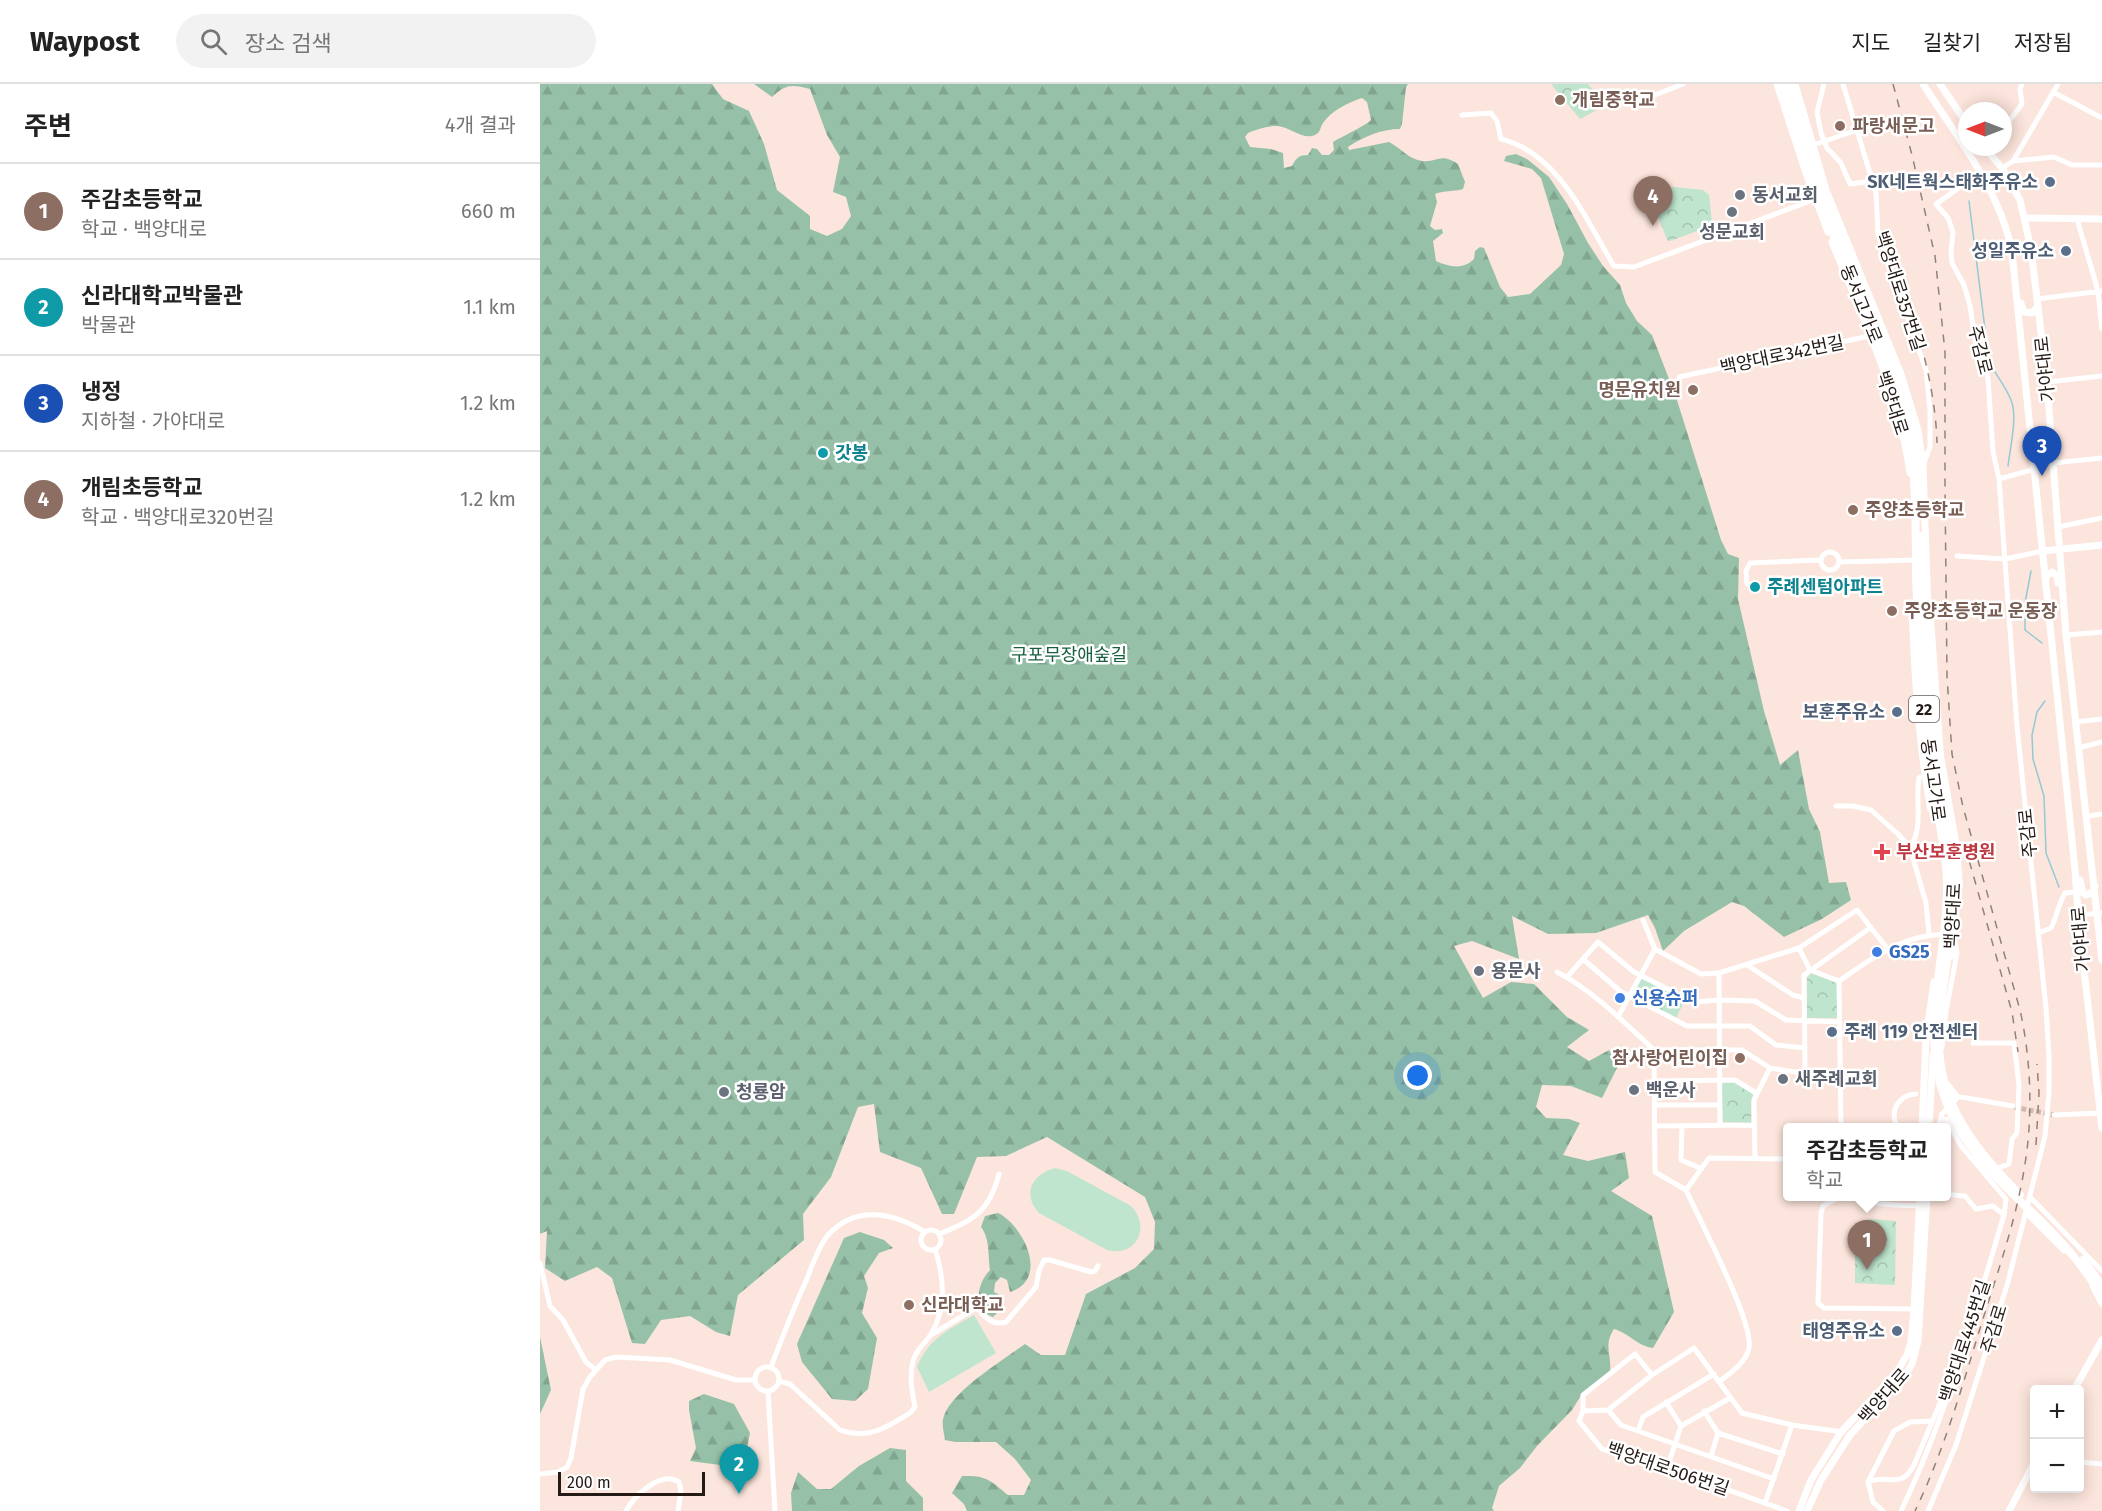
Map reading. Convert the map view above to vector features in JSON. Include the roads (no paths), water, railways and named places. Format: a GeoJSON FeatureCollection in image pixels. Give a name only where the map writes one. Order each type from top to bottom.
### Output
{"type":"FeatureCollection","features":[{"type":"Feature","properties":{"kind":"highway","name":"동서고가로"},"geometry":{"type":"LineString","coordinates":[[1780,84],[1811,178],[1903,414],[1913,464],[1924,710],[1929,764],[1947,876],[1945,928],[1933,1024],[1935,1057],[1941,1088],[1952,1116],[1973,1151],[1989,1171],[2046,1226],[2086,1270],[2102,1296]]}},
{"type":"Feature","properties":{"kind":"highway","name":"동서고가로"},"geometry":{"type":"LineString","coordinates":[[1788,84],[1816,175],[1909,411],[1918,464],[1928,692],[1934,758],[1952,878],[1949,945],[1938,1012],[1940,1060],[1946,1088],[1960,1119],[1977,1147],[2091,1268],[2102,1285]]}},
{"type":"Feature","properties":{"kind":"highway"},"geometry":{"type":"LineString","coordinates":[[1920,525],[1924,540],[1940,747],[1956,847],[1959,886]]}},
{"type":"Feature","properties":{"kind":"highway"},"geometry":{"type":"LineString","coordinates":[[1917,591],[1912,614],[1917,699],[1923,766],[1943,884]]}},
{"type":"Feature","properties":{"kind":"main road","name":"백양대로"},"geometry":{"type":"LineString","coordinates":[[1780,84],[1815,200],[1889,389],[1907,453],[1911,480],[1917,679],[1928,771],[1943,859],[1945,908],[1943,934],[1927,1028],[1922,1123]]}},
{"type":"Feature","properties":{"kind":"main road","name":"백양대로"},"geometry":{"type":"LineString","coordinates":[[1795,84],[1828,195],[1885,333],[1912,407],[1923,465],[1933,709],[1938,763],[1956,881],[1957,908],[1944,996],[1935,1036],[1929,1123]]}},
{"type":"Feature","properties":{"kind":"main road","name":"가야대로"},"geometry":{"type":"LineString","coordinates":[[1923,84],[1980,173],[2001,210],[2008,231],[2035,470],[2078,915],[2102,1128]]}},
{"type":"Feature","properties":{"kind":"main road"},"geometry":{"type":"LineString","coordinates":[[1940,84],[1958,111]]}},
{"type":"Feature","properties":{"kind":"main road","name":"가야대로"},"geometry":{"type":"LineString","coordinates":[[1991,156],[2002,168],[2020,200],[2031,249],[2047,382],[2063,600],[2075,722],[2098,884],[2102,960]]}},
{"type":"Feature","properties":{"kind":"main road"},"geometry":{"type":"LineString","coordinates":[[2025,218],[2102,219]]}},
{"type":"Feature","properties":{"kind":"main road"},"geometry":{"type":"LineString","coordinates":[[2014,275],[2018,282],[2024,312],[2032,314],[2037,302]]}},
{"type":"Feature","properties":{"kind":"main road"},"geometry":{"type":"LineString","coordinates":[[2043,551],[2102,545]]}},
{"type":"Feature","properties":{"kind":"main road"},"geometry":{"type":"LineString","coordinates":[[2046,579],[2049,573],[2055,573],[2063,600]]}},
{"type":"Feature","properties":{"kind":"main road"},"geometry":{"type":"LineString","coordinates":[[2075,870],[2079,875],[2083,893],[2089,895],[2098,884]]}},
{"type":"Feature","properties":{"kind":"main road"},"geometry":{"type":"LineString","coordinates":[[1943,884],[1945,908]]}},
{"type":"Feature","properties":{"kind":"main road"},"geometry":{"type":"LineString","coordinates":[[1957,908],[1959,886]]}},
{"type":"Feature","properties":{"kind":"main road","name":"백양대로"},"geometry":{"type":"LineString","coordinates":[[1807,1511],[1821,1480],[1850,1435],[1896,1388],[1912,1364],[1918,1341],[1921,1201]]}},
{"type":"Feature","properties":{"kind":"main road","name":"백양대로"},"geometry":{"type":"LineString","coordinates":[[1799,1511],[1811,1480],[1841,1432],[1902,1366],[1911,1342],[1925,1201]]}},
{"type":"Feature","properties":{"kind":"main road"},"geometry":{"type":"LineString","coordinates":[[2076,1385],[2102,1340]]}},
{"type":"Feature","properties":{"kind":"main road"},"geometry":{"type":"LineString","coordinates":[[2010,1511],[2030,1471]]}},
{"type":"Feature","properties":{"kind":"street"},"geometry":{"type":"LineString","coordinates":[[1632,104],[1683,84]]}},
{"type":"Feature","properties":{"kind":"street"},"geometry":{"type":"LineString","coordinates":[[1824,84],[1817,112],[1827,148],[1841,163],[1850,184],[1873,181]]}},
{"type":"Feature","properties":{"kind":"street","name":"백양대로357번길"},"geometry":{"type":"LineString","coordinates":[[1843,84],[1876,193],[1878,234],[1926,370],[1930,411],[1930,447],[1923,465]]}},
{"type":"Feature","properties":{"kind":"street"},"geometry":{"type":"LineString","coordinates":[[2012,117],[2022,104],[2020,89],[2022,84]]}},
{"type":"Feature","properties":{"kind":"street"},"geometry":{"type":"LineString","coordinates":[[2002,168],[2013,161],[2058,84]]}},
{"type":"Feature","properties":{"kind":"street"},"geometry":{"type":"LineString","coordinates":[[2053,92],[2102,118]]}},
{"type":"Feature","properties":{"kind":"street"},"geometry":{"type":"LineString","coordinates":[[1462,115],[1491,112],[1497,121],[1501,139],[1514,142],[1533,153],[1550,167],[1573,198],[1614,266],[1634,267],[1828,195]]}},
{"type":"Feature","properties":{"kind":"street"},"geometry":{"type":"LineString","coordinates":[[1813,145],[1884,121]]}},
{"type":"Feature","properties":{"kind":"street"},"geometry":{"type":"LineString","coordinates":[[2013,161],[2054,158],[2072,165],[2102,165]]}},
{"type":"Feature","properties":{"kind":"street","name":"주감로"},"geometry":{"type":"LineString","coordinates":[[1928,1511],[1956,1445],[1992,1335],[2027,1214],[2045,1136],[2049,1092],[2046,1008],[2017,726],[1999,479],[1993,452],[1988,379],[1984,359],[1976,345],[1964,285],[1952,263],[1953,232],[1948,218],[1936,204],[1980,173]]}},
{"type":"Feature","properties":{"kind":"street"},"geometry":{"type":"LineString","coordinates":[[2077,219],[2100,291],[2102,329]]}},
{"type":"Feature","properties":{"kind":"street"},"geometry":{"type":"LineString","coordinates":[[2037,302],[2100,291]]}},
{"type":"Feature","properties":{"kind":"street","name":"백양대로342번길"},"geometry":{"type":"LineString","coordinates":[[1678,378],[1885,333]]}},
{"type":"Feature","properties":{"kind":"street"},"geometry":{"type":"LineString","coordinates":[[2047,382],[2102,376]]}},
{"type":"Feature","properties":{"kind":"street"},"geometry":{"type":"LineString","coordinates":[[2053,464],[2102,458]]}},
{"type":"Feature","properties":{"kind":"street"},"geometry":{"type":"LineString","coordinates":[[1999,479],[2035,470]]}},
{"type":"Feature","properties":{"kind":"street"},"geometry":{"type":"LineString","coordinates":[[2058,527],[2102,518]]}},
{"type":"Feature","properties":{"kind":"street"},"geometry":{"type":"LineString","coordinates":[[1957,556],[2005,560],[2043,551]]}},
{"type":"Feature","properties":{"kind":"street"},"geometry":{"type":"LineString","coordinates":[[1830,552],[1837,556],[1839,562],[1837,567],[1830,570],[1822,566],[1821,560],[1825,554],[1830,552]]}},
{"type":"Feature","properties":{"kind":"street"},"geometry":{"type":"LineString","coordinates":[[1746,584],[1746,571],[1750,563],[1821,560]]}},
{"type":"Feature","properties":{"kind":"street"},"geometry":{"type":"LineString","coordinates":[[1839,562],[1927,560]]}},
{"type":"Feature","properties":{"kind":"street"},"geometry":{"type":"LineString","coordinates":[[2066,635],[2102,632]]}},
{"type":"Feature","properties":{"kind":"street"},"geometry":{"type":"LineString","coordinates":[[2075,722],[2102,719]]}},
{"type":"Feature","properties":{"kind":"street"},"geometry":{"type":"LineString","coordinates":[[2078,748],[2102,742]]}},
{"type":"Feature","properties":{"kind":"street"},"geometry":{"type":"LineString","coordinates":[[1910,848],[1915,840],[1919,818],[1917,791],[1919,778],[1928,771]]}},
{"type":"Feature","properties":{"kind":"street"},"geometry":{"type":"LineString","coordinates":[[1836,806],[1853,806],[1871,810],[1910,848],[1926,903],[1929,934]]}},
{"type":"Feature","properties":{"kind":"street"},"geometry":{"type":"LineString","coordinates":[[2088,816],[2102,814]]}},
{"type":"Feature","properties":{"kind":"street","name":"가야대로"},"geometry":{"type":"LineString","coordinates":[[2038,933],[2051,928],[2056,919],[2058,904],[2065,893],[2077,892]]}},
{"type":"Feature","properties":{"kind":"street"},"geometry":{"type":"LineString","coordinates":[[1643,920],[1655,949],[1701,974],[1719,973],[1799,948],[1857,910],[1887,948]]}},
{"type":"Feature","properties":{"kind":"street"},"geometry":{"type":"LineString","coordinates":[[2078,915],[2100,913]]}},
{"type":"Feature","properties":{"kind":"street"},"geometry":{"type":"LineString","coordinates":[[1805,1073],[1804,975],[1870,928]]}},
{"type":"Feature","properties":{"kind":"street"},"geometry":{"type":"LineString","coordinates":[[1839,981],[1887,948],[1929,934],[1954,936],[1957,953],[1946,1011],[1942,1074],[1948,1087],[1958,1096]]}},
{"type":"Feature","properties":{"kind":"street"},"geometry":{"type":"LineString","coordinates":[[1567,977],[1598,942],[1634,972],[1693,1002],[1755,1000],[1786,1020],[1840,1023]]}},
{"type":"Feature","properties":{"kind":"street"},"geometry":{"type":"LineString","coordinates":[[1799,948],[1810,970],[1839,981]]}},
{"type":"Feature","properties":{"kind":"street"},"geometry":{"type":"LineString","coordinates":[[1618,1017],[1655,949]]}},
{"type":"Feature","properties":{"kind":"street"},"geometry":{"type":"LineString","coordinates":[[1583,960],[1620,991],[1687,1026],[1719,1024],[1750,1026],[1776,1045],[1805,1048]]}},
{"type":"Feature","properties":{"kind":"street"},"geometry":{"type":"LineString","coordinates":[[1747,965],[1792,995],[1804,998]]}},
{"type":"Feature","properties":{"kind":"street"},"geometry":{"type":"LineString","coordinates":[[1557,972],[1567,977],[1618,1017],[1654,1050],[1742,1050],[1770,1068],[1840,1078]]}},
{"type":"Feature","properties":{"kind":"street"},"geometry":{"type":"LineString","coordinates":[[1719,973],[1720,1126]]}},
{"type":"Feature","properties":{"kind":"street"},"geometry":{"type":"LineString","coordinates":[[1839,981],[1841,1123]]}},
{"type":"Feature","properties":{"kind":"street"},"geometry":{"type":"LineString","coordinates":[[1973,1043],[2014,1043],[2019,1085],[2017,1133],[2012,1139],[2009,1164],[1983,1174]]}},
{"type":"Feature","properties":{"kind":"street"},"geometry":{"type":"LineString","coordinates":[[1654,1050],[1655,1172],[1686,1190],[1741,1308],[1750,1336],[1749,1350],[1743,1360],[1719,1382]]}},
{"type":"Feature","properties":{"kind":"street"},"geometry":{"type":"LineString","coordinates":[[1755,1158],[1756,1093],[1770,1068]]}},
{"type":"Feature","properties":{"kind":"street"},"geometry":{"type":"LineString","coordinates":[[1656,1081],[1735,1080],[1756,1093]]}},
{"type":"Feature","properties":{"kind":"street"},"geometry":{"type":"LineString","coordinates":[[1897,1123],[1894,1116],[1899,1101],[1906,1096],[1916,1094]]}},
{"type":"Feature","properties":{"kind":"street"},"geometry":{"type":"LineString","coordinates":[[1937,1094],[2013,1106]]}},
{"type":"Feature","properties":{"kind":"street"},"geometry":{"type":"LineString","coordinates":[[1939,1123],[1942,1114],[1958,1096]]}},
{"type":"Feature","properties":{"kind":"street"},"geometry":{"type":"LineString","coordinates":[[1655,1105],[1720,1105]]}},
{"type":"Feature","properties":{"kind":"street"},"geometry":{"type":"LineString","coordinates":[[2054,1115],[2101,1113]]}},
{"type":"Feature","properties":{"kind":"street"},"geometry":{"type":"LineString","coordinates":[[1655,1126],[1755,1125]]}},
{"type":"Feature","properties":{"kind":"street"},"geometry":{"type":"LineString","coordinates":[[1682,1126],[1681,1160],[1700,1168]]}},
{"type":"Feature","properties":{"kind":"street"},"geometry":{"type":"LineString","coordinates":[[1951,1128],[1961,1146],[2006,1199],[2004,1215]]}},
{"type":"Feature","properties":{"kind":"street"},"geometry":{"type":"LineString","coordinates":[[1686,1190],[1708,1158],[1783,1159]]}},
{"type":"Feature","properties":{"kind":"street"},"geometry":{"type":"LineString","coordinates":[[939,1234],[973,1218],[993,1195],[999,1174]]}},
{"type":"Feature","properties":{"kind":"street"},"geometry":{"type":"LineString","coordinates":[[1951,1194],[1965,1196],[1976,1209],[1993,1206],[2004,1215]]}},
{"type":"Feature","properties":{"kind":"street"},"geometry":{"type":"LineString","coordinates":[[2031,1198],[2102,1271]]}},
{"type":"Feature","properties":{"kind":"street"},"geometry":{"type":"LineString","coordinates":[[1833,1201],[1823,1206],[1821,1213],[1818,1303],[1824,1308],[1914,1309]]}},
{"type":"Feature","properties":{"kind":"street"},"geometry":{"type":"LineString","coordinates":[[1859,1201],[1888,1206],[1923,1206]]}},
{"type":"Feature","properties":{"kind":"street"},"geometry":{"type":"LineString","coordinates":[[771,1367],[811,1269],[828,1236],[834,1230],[848,1220],[862,1215],[879,1214],[894,1216],[925,1232],[932,1230],[939,1234]]}},
{"type":"Feature","properties":{"kind":"street"},"geometry":{"type":"LineString","coordinates":[[2027,1214],[2067,1253],[2088,1278],[2102,1305]]}},
{"type":"Feature","properties":{"kind":"street","name":"백양대로445번길"},"geometry":{"type":"LineString","coordinates":[[1901,1511],[1920,1472],[1938,1422],[2004,1215]]}},
{"type":"Feature","properties":{"kind":"street"},"geometry":{"type":"LineString","coordinates":[[925,1232],[921,1239],[923,1246],[929,1250],[935,1249],[940,1242],[939,1234]]}},
{"type":"Feature","properties":{"kind":"street"},"geometry":{"type":"LineString","coordinates":[[930,1336],[938,1320],[942,1301],[943,1277],[935,1249]]}},
{"type":"Feature","properties":{"kind":"street"},"geometry":{"type":"LineString","coordinates":[[779,1381],[790,1384],[840,1430],[860,1435],[869,1434],[903,1418],[915,1407],[911,1390],[914,1359],[920,1346],[930,1336],[977,1308],[986,1319],[992,1322],[1006,1322],[1036,1287],[1039,1270],[1044,1260],[1091,1272],[1095,1271],[1098,1266]]}},
{"type":"Feature","properties":{"kind":"street"},"geometry":{"type":"LineString","coordinates":[[540,1263],[550,1306],[563,1320],[585,1362],[596,1370]]}},
{"type":"Feature","properties":{"kind":"street"},"geometry":{"type":"LineString","coordinates":[[1652,1375],[1635,1354],[1583,1395],[1583,1412],[1608,1410],[1652,1375],[1694,1348],[1742,1413],[1850,1435]]}},
{"type":"Feature","properties":{"kind":"street"},"geometry":{"type":"LineString","coordinates":[[540,1474],[558,1472],[567,1467],[571,1458],[583,1389],[605,1360],[616,1357],[670,1360],[736,1380],[755,1380]]}},
{"type":"Feature","properties":{"kind":"street"},"geometry":{"type":"LineString","coordinates":[[1868,1482],[1877,1479],[1906,1478],[1914,1465],[1958,1361]]}},
{"type":"Feature","properties":{"kind":"street"},"geometry":{"type":"LineString","coordinates":[[771,1367],[778,1373],[779,1381],[777,1387],[768,1392],[759,1388],[755,1380],[758,1371],[771,1367]]}},
{"type":"Feature","properties":{"kind":"street"},"geometry":{"type":"LineString","coordinates":[[1638,1431],[1643,1417],[1714,1374]]}},
{"type":"Feature","properties":{"kind":"street"},"geometry":{"type":"LineString","coordinates":[[768,1392],[775,1511]]}},
{"type":"Feature","properties":{"kind":"street"},"geometry":{"type":"LineString","coordinates":[[1667,1468],[1681,1426],[1730,1398]]}},
{"type":"Feature","properties":{"kind":"street"},"geometry":{"type":"LineString","coordinates":[[1666,1402],[1681,1426]]}},
{"type":"Feature","properties":{"kind":"street"},"geometry":{"type":"LineString","coordinates":[[1608,1410],[1621,1425],[1774,1479]]}},
{"type":"Feature","properties":{"kind":"street"},"geometry":{"type":"LineString","coordinates":[[1704,1411],[1718,1433],[1783,1454]]}},
{"type":"Feature","properties":{"kind":"street","name":"백양대로506번길"},"geometry":{"type":"LineString","coordinates":[[1583,1412],[1579,1421],[1602,1449],[1667,1468],[1788,1511]]}},
{"type":"Feature","properties":{"kind":"street"},"geometry":{"type":"LineString","coordinates":[[1883,1511],[1873,1502],[1868,1482],[1884,1452],[1887,1441],[1894,1431],[1910,1422],[1938,1422]]}},
{"type":"Feature","properties":{"kind":"street"},"geometry":{"type":"LineString","coordinates":[[1765,1503],[1792,1425]]}},
{"type":"Feature","properties":{"kind":"street"},"geometry":{"type":"LineString","coordinates":[[1711,1456],[1718,1433]]}},
{"type":"Feature","properties":{"kind":"street"},"geometry":{"type":"LineString","coordinates":[[2084,1462],[2102,1464]]}},
{"type":"Feature","properties":{"kind":"street"},"geometry":{"type":"LineString","coordinates":[[626,1511],[635,1497],[665,1479],[674,1479],[679,1482],[681,1491],[678,1511]]}},
{"type":"Feature","properties":{"kind":"waterway"},"geometry":{"type":"LineString","coordinates":[[1969,201],[1989,361],[2012,403],[2013,425],[2008,466]]}},
{"type":"Feature","properties":{"kind":"waterway"},"geometry":{"type":"LineString","coordinates":[[2031,571],[2025,603],[2025,630],[2042,643]]}},
{"type":"Feature","properties":{"kind":"waterway"},"geometry":{"type":"LineString","coordinates":[[2045,701],[2037,712],[2032,735],[2033,759],[2044,796],[2046,853],[2059,887]]}},
{"type":"Feature","properties":{"kind":"tunnel"},"geometry":{"type":"LineString","coordinates":[[2014,1107],[2054,1115]]}},
{"type":"Feature","properties":{"kind":"railway"},"geometry":{"type":"LineString","coordinates":[[1893,84],[1935,256],[1945,352],[1947,676],[1952,754],[1963,807],[2020,1010],[2027,1048],[2030,1087],[2028,1145],[2011,1229],[1950,1424],[1915,1511]]}},
{"type":"Feature","properties":{"kind":"railway"},"geometry":{"type":"LineString","coordinates":[[1888,235],[1926,364],[1937,443]]}},
{"type":"Feature","properties":{"kind":"railway"},"geometry":{"type":"LineString","coordinates":[[1965,846],[2012,1012],[2018,1052]]}},
{"type":"Feature","properties":{"kind":"railway"},"geometry":{"type":"LineString","coordinates":[[2036,1145],[2039,1093],[2037,1064]]}},
{"type":"Feature","properties":{"kind":"place","name":"개림중학교"},"geometry":{"type":"Point","coordinates":[1560,100]}},
{"type":"Feature","properties":{"kind":"place","name":"파랑새문고"},"geometry":{"type":"Point","coordinates":[1840,126]}},
{"type":"Feature","properties":{"kind":"place","name":"SK네트웍스태화주유소"},"geometry":{"type":"Point","coordinates":[2050,182]}},
{"type":"Feature","properties":{"kind":"place","name":"동서교회"},"geometry":{"type":"Point","coordinates":[1740,195]}},
{"type":"Feature","properties":{"kind":"place","name":"성문교회"},"geometry":{"type":"Point","coordinates":[1732,212]}},
{"type":"Feature","properties":{"kind":"place","name":"개림초등학교"},"geometry":{"type":"Point","coordinates":[1653,226]}},
{"type":"Feature","properties":{"kind":"place","name":"성일주유소"},"geometry":{"type":"Point","coordinates":[2066,251]}},
{"type":"Feature","properties":{"kind":"place","name":"명문유치원"},"geometry":{"type":"Point","coordinates":[1693,390]}},
{"type":"Feature","properties":{"kind":"place","name":"갓봉"},"geometry":{"type":"Point","coordinates":[823,453]}},
{"type":"Feature","properties":{"kind":"place","name":"냉정"},"geometry":{"type":"Point","coordinates":[2042,476]}},
{"type":"Feature","properties":{"kind":"place","name":"주양초등학교"},"geometry":{"type":"Point","coordinates":[1853,510]}},
{"type":"Feature","properties":{"kind":"place","name":"주례센텀아파트"},"geometry":{"type":"Point","coordinates":[1755,587]}},
{"type":"Feature","properties":{"kind":"place","name":"주양초등학교 운동장"},"geometry":{"type":"Point","coordinates":[1892,611]}},
{"type":"Feature","properties":{"kind":"place","name":"보훈주유소"},"geometry":{"type":"Point","coordinates":[1897,712]}},
{"type":"Feature","properties":{"kind":"place","name":"부산보훈병원"},"geometry":{"type":"Point","coordinates":[1882,852]}},
{"type":"Feature","properties":{"kind":"place","name":"GS25"},"geometry":{"type":"Point","coordinates":[1877,952]}},
{"type":"Feature","properties":{"kind":"place","name":"용문사"},"geometry":{"type":"Point","coordinates":[1479,971]}},
{"type":"Feature","properties":{"kind":"place","name":"신용슈퍼"},"geometry":{"type":"Point","coordinates":[1620,998]}},
{"type":"Feature","properties":{"kind":"place","name":"주례 119 안전센터"},"geometry":{"type":"Point","coordinates":[1832,1032]}},
{"type":"Feature","properties":{"kind":"place","name":"참사랑어린이집"},"geometry":{"type":"Point","coordinates":[1740,1058]}},
{"type":"Feature","properties":{"kind":"place","name":"새주례교회"},"geometry":{"type":"Point","coordinates":[1783,1079]}},
{"type":"Feature","properties":{"kind":"place","name":"백운사"},"geometry":{"type":"Point","coordinates":[1634,1090]}},
{"type":"Feature","properties":{"kind":"place","name":"청룡암"},"geometry":{"type":"Point","coordinates":[724,1092]}},
{"type":"Feature","properties":{"kind":"place","name":"주감초등학교"},"geometry":{"type":"Point","coordinates":[1867,1270]}},
{"type":"Feature","properties":{"kind":"place","name":"신라대학교"},"geometry":{"type":"Point","coordinates":[909,1305]}},
{"type":"Feature","properties":{"kind":"place","name":"태영주유소"},"geometry":{"type":"Point","coordinates":[1897,1331]}},
{"type":"Feature","properties":{"kind":"place","name":"신라대학교박물관"},"geometry":{"type":"Point","coordinates":[739,1494]}},
{"type":"Feature","properties":{"kind":"park label","name":"구포무장애숲길"},"geometry":{"type":"Point","coordinates":[1069,655]}}]}
